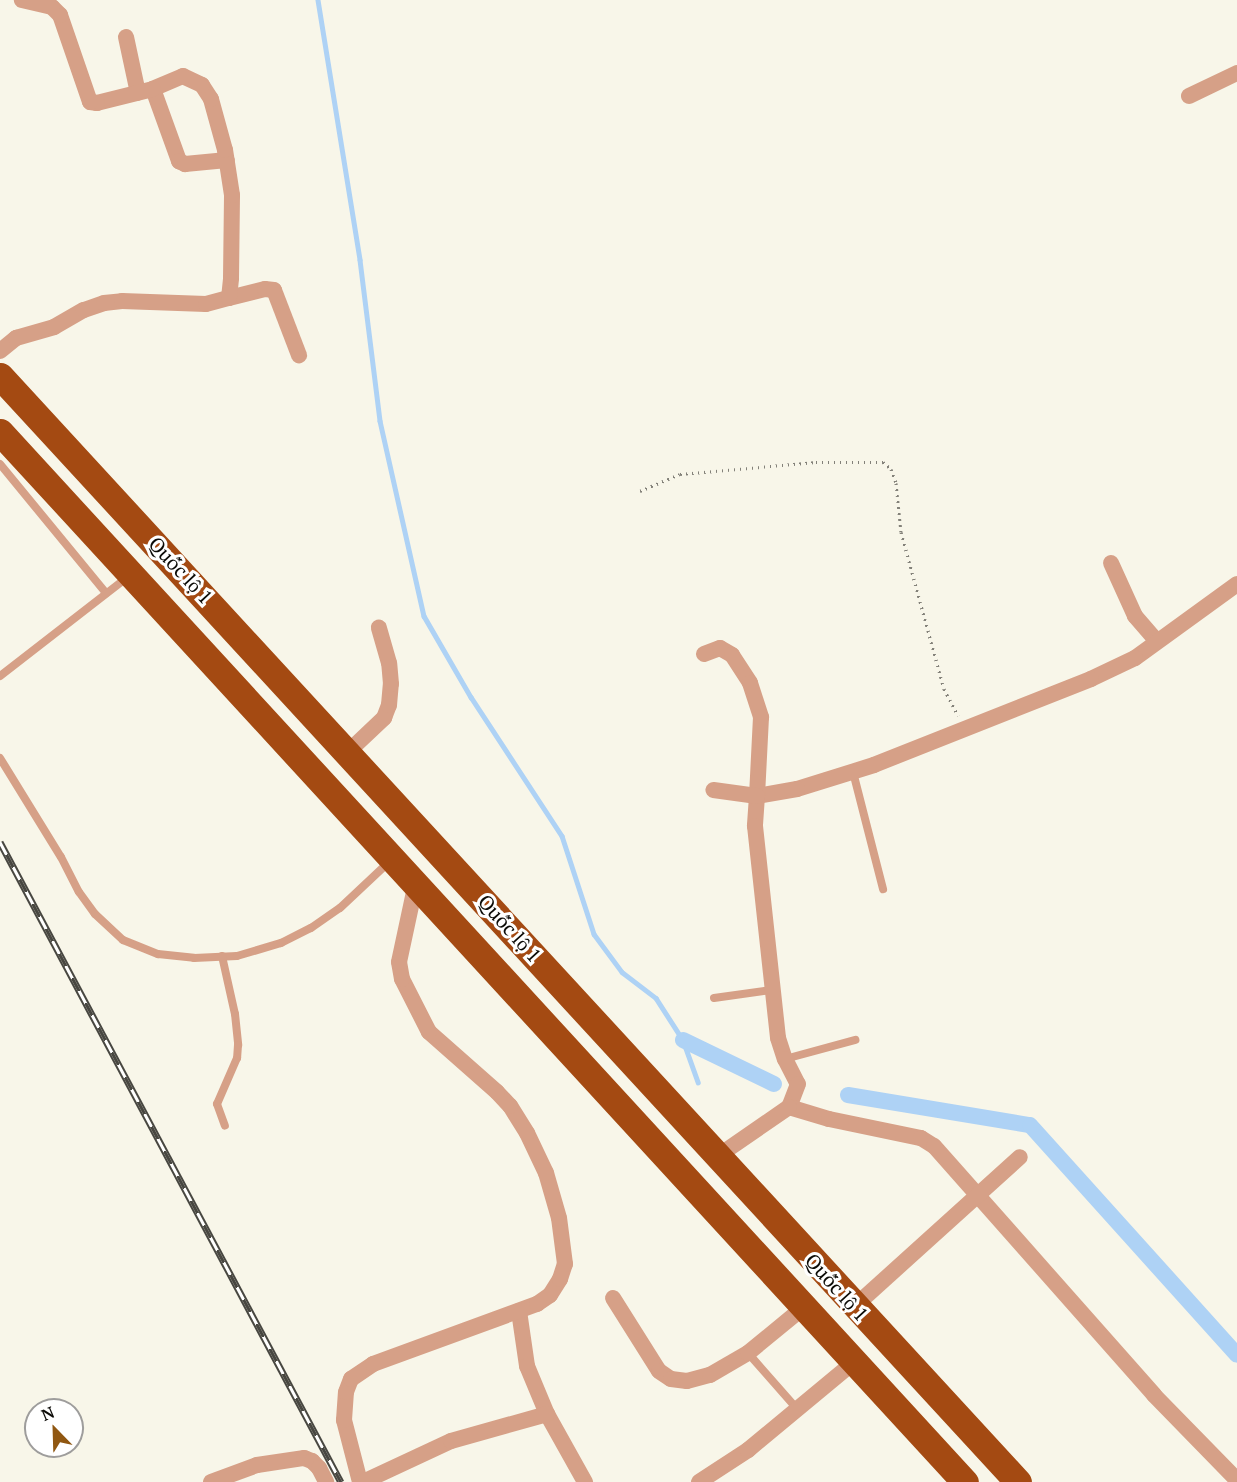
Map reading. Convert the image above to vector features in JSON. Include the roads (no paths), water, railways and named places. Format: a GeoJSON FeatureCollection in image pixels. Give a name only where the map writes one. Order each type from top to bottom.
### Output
{"type":"FeatureCollection","features":[{"type":"Feature","properties":{"kind":"highway","name":"Quốc lộ 1"},"geometry":{"type":"LineString","coordinates":[[0,376],[268,664],[1017,1482]]}},
{"type":"Feature","properties":{"kind":"highway","name":"Quốc lộ 1"},"geometry":{"type":"LineString","coordinates":[[0,432],[240,690],[965,1482]]}},
{"type":"Feature","properties":{"kind":"highway"},"geometry":{"type":"LineString","coordinates":[[240,690],[268,664]]}},
{"type":"Feature","properties":{"kind":"highway"},"geometry":{"type":"LineString","coordinates":[[846,1354],[861,1313]]}},
{"type":"Feature","properties":{"kind":"street"},"geometry":{"type":"LineString","coordinates":[[22,0],[52,7],[60,15],[90,102],[97,103],[146,91],[183,76],[202,85],[211,99],[227,160],[233,212],[229,298]]}},
{"type":"Feature","properties":{"kind":"street"},"geometry":{"type":"LineString","coordinates":[[126,37],[146,91],[179,162],[185,164],[227,160]]}},
{"type":"Feature","properties":{"kind":"street"},"geometry":{"type":"LineString","coordinates":[[1189,96],[1237,73]]}},
{"type":"Feature","properties":{"kind":"street"},"geometry":{"type":"LineString","coordinates":[[0,351],[16,338],[54,327],[84,310],[104,303],[122,301],[206,304],[265,289],[274,290],[299,355]]}},
{"type":"Feature","properties":{"kind":"street"},"geometry":{"type":"LineString","coordinates":[[1111,563],[1135,616],[1157,641]]}},
{"type":"Feature","properties":{"kind":"street"},"geometry":{"type":"LineString","coordinates":[[713,790],[757,796],[797,789],[853,772],[939,741],[1135,658],[1237,584]]}},
{"type":"Feature","properties":{"kind":"street"},"geometry":{"type":"LineString","coordinates":[[348,752],[384,718],[389,705],[391,684],[389,663],[379,627]]}},
{"type":"Feature","properties":{"kind":"street"},"geometry":{"type":"LineString","coordinates":[[704,654],[723,648],[742,667],[761,717],[756,846],[778,1038],[785,1059],[798,1084],[789,1107],[718,1156]]}},
{"type":"Feature","properties":{"kind":"street"},"geometry":{"type":"LineString","coordinates":[[416,883],[399,962],[408,995],[429,1032],[510,1106],[546,1173],[559,1218],[565,1264],[560,1279],[550,1295],[537,1304],[373,1364],[351,1379],[346,1392],[344,1420],[362,1482],[451,1441],[547,1414]]}},
{"type":"Feature","properties":{"kind":"street"},"geometry":{"type":"LineString","coordinates":[[789,1107],[829,1119],[921,1138],[934,1146],[1154,1395],[1237,1480]]}},
{"type":"Feature","properties":{"kind":"street"},"geometry":{"type":"LineString","coordinates":[[861,1313],[977,1196],[1020,1157]]}},
{"type":"Feature","properties":{"kind":"street"},"geometry":{"type":"LineString","coordinates":[[613,1298],[658,1371],[671,1379],[687,1381],[710,1375],[748,1353],[804,1307]]}},
{"type":"Feature","properties":{"kind":"street"},"geometry":{"type":"LineString","coordinates":[[519,1311],[527,1366],[547,1414],[585,1482]]}},
{"type":"Feature","properties":{"kind":"street"},"geometry":{"type":"LineString","coordinates":[[699,1482],[748,1450],[798,1410],[846,1354]]}},
{"type":"Feature","properties":{"kind":"street"},"geometry":{"type":"LineString","coordinates":[[211,1482],[257,1465],[304,1458],[319,1468],[326,1482]]}},
{"type":"Feature","properties":{"kind":"lane"},"geometry":{"type":"LineString","coordinates":[[0,464],[106,593]]}},
{"type":"Feature","properties":{"kind":"lane"},"geometry":{"type":"LineString","coordinates":[[0,676],[132,574]]}},
{"type":"Feature","properties":{"kind":"lane"},"geometry":{"type":"LineString","coordinates":[[0,758],[61,857],[79,892],[95,914],[123,940],[158,954],[194,958],[237,956],[281,943],[311,928],[340,908],[393,858]]}},
{"type":"Feature","properties":{"kind":"lane"},"geometry":{"type":"LineString","coordinates":[[853,772],[883,889]]}},
{"type":"Feature","properties":{"kind":"lane"},"geometry":{"type":"LineString","coordinates":[[222,957],[235,1014],[238,1046],[237,1058],[217,1104],[225,1126]]}},
{"type":"Feature","properties":{"kind":"lane"},"geometry":{"type":"LineString","coordinates":[[714,998],[771,990]]}},
{"type":"Feature","properties":{"kind":"lane"},"geometry":{"type":"LineString","coordinates":[[785,1059],[855,1040]]}},
{"type":"Feature","properties":{"kind":"lane"},"geometry":{"type":"LineString","coordinates":[[748,1353],[798,1410]]}},
{"type":"Feature","properties":{"kind":"waterway"},"geometry":{"type":"LineString","coordinates":[[318,0],[360,260],[380,421],[424,616],[471,697],[562,836],[594,934],[622,972],[656,998],[683,1040],[698,1082]]}},
{"type":"Feature","properties":{"kind":"waterway"},"geometry":{"type":"LineString","coordinates":[[683,1040],[774,1084]]}},
{"type":"Feature","properties":{"kind":"waterway"},"geometry":{"type":"LineString","coordinates":[[848,1095],[1030,1125],[1237,1355]]}},
{"type":"Feature","properties":{"kind":"railway"},"geometry":{"type":"LineString","coordinates":[[0,842],[341,1482]]}}]}
